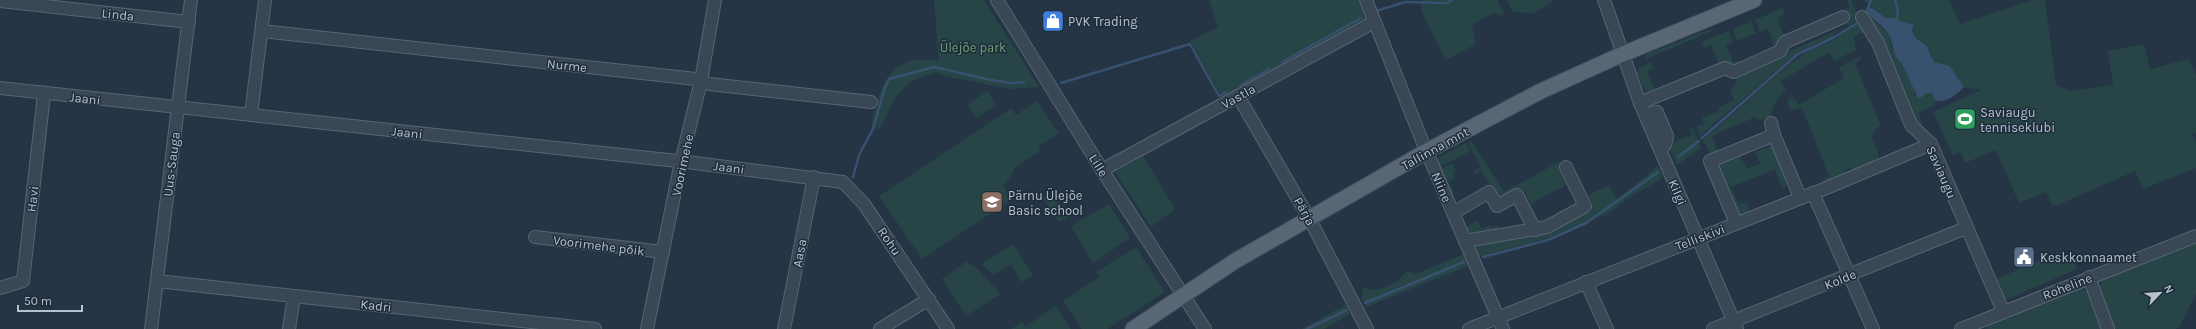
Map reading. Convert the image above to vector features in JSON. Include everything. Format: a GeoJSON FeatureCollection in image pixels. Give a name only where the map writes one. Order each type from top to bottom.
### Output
{"type":"FeatureCollection","features":[{"type":"Feature","properties":{"kind":"main road","name":"Tallinna mnt"},"geometry":{"type":"LineString","coordinates":[[1133,329],[1234,261],[1427,151],[1541,90],[1623,54],[1754,0]]}},
{"type":"Feature","properties":{"kind":"street","name":"Uus-Sauga"},"geometry":{"type":"LineString","coordinates":[[151,329],[192,0]]}},
{"type":"Feature","properties":{"kind":"street"},"geometry":{"type":"LineString","coordinates":[[250,114],[265,0]]}},
{"type":"Feature","properties":{"kind":"street","name":"Voorimehe"},"geometry":{"type":"LineString","coordinates":[[647,329],[681,162],[701,81],[715,0]]}},
{"type":"Feature","properties":{"kind":"street","name":"Lille"},"geometry":{"type":"LineString","coordinates":[[997,0],[1102,170],[1205,329]]}},
{"type":"Feature","properties":{"kind":"street","name":"Niine"},"geometry":{"type":"LineString","coordinates":[[1366,0],[1427,151],[1503,329]]}},
{"type":"Feature","properties":{"kind":"street","name":"Kilgi"},"geometry":{"type":"LineString","coordinates":[[1604,0],[1640,103],[1735,325]]}},
{"type":"Feature","properties":{"kind":"street","name":"Linda"},"geometry":{"type":"LineString","coordinates":[[0,1],[189,22]]}},
{"type":"Feature","properties":{"kind":"street"},"geometry":{"type":"LineString","coordinates":[[1640,103],[1725,68],[1734,72],[1780,51],[1785,42],[1843,17]]}},
{"type":"Feature","properties":{"kind":"street","name":"Saviaugu"},"geometry":{"type":"LineString","coordinates":[[1862,17],[1878,43],[1912,125],[1931,144],[1966,228],[2004,311]]}},
{"type":"Feature","properties":{"kind":"street","name":"Vastla"},"geometry":{"type":"LineString","coordinates":[[1102,170],[1374,22]]}},
{"type":"Feature","properties":{"kind":"street","name":"Nurme"},"geometry":{"type":"LineString","coordinates":[[262,31],[871,102]]}},
{"type":"Feature","properties":{"kind":"street","name":"Jaani"},"geometry":{"type":"LineString","coordinates":[[0,88],[178,108],[250,114],[814,177]]}},
{"type":"Feature","properties":{"kind":"street","name":"Havi"},"geometry":{"type":"LineString","coordinates":[[0,288],[23,281],[44,94]]}},
{"type":"Feature","properties":{"kind":"street","name":"Pärja"},"geometry":{"type":"LineString","coordinates":[[1238,96],[1309,218],[1367,329]]}},
{"type":"Feature","properties":{"kind":"street"},"geometry":{"type":"LineString","coordinates":[[1652,113],[1657,112],[1667,136],[1665,145]]}},
{"type":"Feature","properties":{"kind":"street"},"geometry":{"type":"LineString","coordinates":[[1771,123],[1774,135],[1800,197]]}},
{"type":"Feature","properties":{"kind":"street"},"geometry":{"type":"LineString","coordinates":[[1736,223],[1710,161],[1774,135]]}},
{"type":"Feature","properties":{"kind":"street","name":"Telliskivi"},"geometry":{"type":"LineString","coordinates":[[1469,329],[1812,193],[1931,144]]}},
{"type":"Feature","properties":{"kind":"street"},"geometry":{"type":"LineString","coordinates":[[1465,241],[1547,227],[1585,206],[1566,166]]}},
{"type":"Feature","properties":{"kind":"street","name":"Rohu"},"geometry":{"type":"LineString","coordinates":[[814,177],[843,182],[864,204],[948,329]]}},
{"type":"Feature","properties":{"kind":"street","name":"Aasa"},"geometry":{"type":"LineString","coordinates":[[784,329],[814,177]]}},
{"type":"Feature","properties":{"kind":"street"},"geometry":{"type":"LineString","coordinates":[[1453,213],[1489,192],[1497,206],[1517,195],[1535,230]]}},
{"type":"Feature","properties":{"kind":"street"},"geometry":{"type":"LineString","coordinates":[[1812,193],[1873,329]]}},
{"type":"Feature","properties":{"kind":"street","name":"Kolde"},"geometry":{"type":"LineString","coordinates":[[1714,329],[1735,325],[1966,228]]}},
{"type":"Feature","properties":{"kind":"street","name":"Roheline"},"geometry":{"type":"LineString","coordinates":[[1961,329],[1981,325],[2004,311],[2196,236]]}},
{"type":"Feature","properties":{"kind":"street","name":"Voorimehe põik"},"geometry":{"type":"LineString","coordinates":[[535,237],[663,252]]}},
{"type":"Feature","properties":{"kind":"street"},"geometry":{"type":"LineString","coordinates":[[2089,277],[2108,329]]}},
{"type":"Feature","properties":{"kind":"street","name":"Kadri"},"geometry":{"type":"LineString","coordinates":[[157,281],[596,329]]}},
{"type":"Feature","properties":{"kind":"street"},"geometry":{"type":"LineString","coordinates":[[1586,282],[1607,329]]}},
{"type":"Feature","properties":{"kind":"street"},"geometry":{"type":"LineString","coordinates":[[289,329],[294,296]]}},
{"type":"Feature","properties":{"kind":"street"},"geometry":{"type":"LineString","coordinates":[[880,329],[929,299]]}},
{"type":"Feature","properties":{"kind":"green space","name":"Ülejõe park"},"geometry":{"type":"Polygon","coordinates":[[[934,0],[984,0],[1039,87],[1010,89],[940,75],[939,72],[915,80],[907,85],[895,98],[880,129],[871,126],[879,95],[889,76],[895,69],[904,63],[914,60],[936,60],[939,63],[934,0]]]}},
{"type":"Feature","properties":{"kind":"green space"},"geometry":{"type":"Polygon","coordinates":[[[1209,0],[1359,0],[1366,18],[1222,97],[1190,41],[1218,27],[1209,0]]]}},
{"type":"Feature","properties":{"kind":"green space"},"geometry":{"type":"Polygon","coordinates":[[[1423,0],[1497,0],[1504,12],[1501,16],[1493,13],[1472,25],[1476,44],[1446,60],[1423,15],[1420,3],[1423,0]]]}},
{"type":"Feature","properties":{"kind":"green space"},"geometry":{"type":"Polygon","coordinates":[[[1507,0],[1554,0],[1533,14],[1512,11],[1507,0]]]}},
{"type":"Feature","properties":{"kind":"green space"},"geometry":{"type":"Polygon","coordinates":[[[1847,0],[1851,0],[1859,19],[1848,26],[1842,11],[1850,8],[1847,0]]]}},
{"type":"Feature","properties":{"kind":"green space"},"geometry":{"type":"Polygon","coordinates":[[[1863,0],[1949,0],[1960,24],[2032,0],[2045,0],[2056,86],[2071,91],[2113,85],[2108,51],[2144,44],[2150,69],[2189,59],[2196,75],[2196,133],[2192,134],[2196,141],[2196,168],[2143,189],[2135,171],[2053,207],[2046,192],[2019,203],[1996,150],[1965,163],[1961,152],[1953,155],[1933,112],[1981,90],[1964,87],[1950,66],[1934,62],[1926,45],[1914,34],[1914,25],[1892,18],[1886,18],[1863,0]]]}},
{"type":"Feature","properties":{"kind":"green space"},"geometry":{"type":"Polygon","coordinates":[[[1783,8],[1785,14],[1777,18],[1784,35],[1792,32],[1793,35],[1777,43],[1778,48],[1769,52],[1768,49],[1774,46],[1768,29],[1760,32],[1755,20],[1783,8]]]}},
{"type":"Feature","properties":{"kind":"green space"},"geometry":{"type":"Polygon","coordinates":[[[1871,16],[1890,36],[1891,46],[1914,87],[1915,95],[1922,97],[1926,93],[1933,94],[1935,105],[1918,113],[1923,124],[1919,126],[1910,111],[1866,17],[1871,16]]]}},
{"type":"Feature","properties":{"kind":"green space"},"geometry":{"type":"Polygon","coordinates":[[[1752,22],[1756,33],[1737,41],[1733,29],[1752,22]]]}},
{"type":"Feature","properties":{"kind":"green space"},"geometry":{"type":"Polygon","coordinates":[[[1860,22],[1865,31],[1854,37],[1856,50],[1834,61],[1829,52],[1781,81],[1786,90],[1776,101],[1770,117],[1759,120],[1755,117],[1712,136],[1718,153],[1711,156],[1703,140],[1784,69],[1806,52],[1832,41],[1860,22]]]}},
{"type":"Feature","properties":{"kind":"green space"},"geometry":{"type":"Polygon","coordinates":[[[1719,28],[1646,59],[1645,55],[1702,32],[1719,28]]]}},
{"type":"Feature","properties":{"kind":"green space"},"geometry":{"type":"Polygon","coordinates":[[[1838,30],[1832,37],[1798,52],[1700,136],[1697,127],[1704,124],[1702,118],[1719,111],[1719,107],[1734,100],[1730,90],[1735,86],[1737,74],[1838,30]]]}},
{"type":"Feature","properties":{"kind":"green space"},"geometry":{"type":"Polygon","coordinates":[[[1728,31],[1733,42],[1726,46],[1733,62],[1741,61],[1742,65],[1737,67],[1728,63],[1712,69],[1711,66],[1718,62],[1711,45],[1704,48],[1701,42],[1728,31]]]}},
{"type":"Feature","properties":{"kind":"green space"},"geometry":{"type":"Polygon","coordinates":[[[1860,56],[1861,59],[1855,63],[1881,126],[1875,129],[1876,132],[1871,134],[1880,160],[1854,172],[1852,167],[1845,170],[1846,174],[1827,182],[1823,179],[1829,176],[1802,108],[1790,110],[1787,101],[1792,96],[1799,105],[1844,78],[1839,68],[1860,56]]]}},
{"type":"Feature","properties":{"kind":"green space"},"geometry":{"type":"Polygon","coordinates":[[[1651,62],[1654,68],[1647,72],[1654,89],[1662,86],[1663,89],[1647,95],[1637,73],[1639,68],[1651,62]]]}},
{"type":"Feature","properties":{"kind":"green space"},"geometry":{"type":"Polygon","coordinates":[[[988,91],[996,105],[976,118],[968,104],[988,91]]]}},
{"type":"Feature","properties":{"kind":"green space"},"geometry":{"type":"Polygon","coordinates":[[[1037,101],[1059,133],[1038,147],[1040,151],[1014,169],[1010,178],[1003,186],[1011,200],[922,259],[879,196],[1011,108],[1016,115],[1037,101]]]}},
{"type":"Feature","properties":{"kind":"green space"},"geometry":{"type":"Polygon","coordinates":[[[1692,127],[1701,148],[1677,165],[1669,147],[1671,135],[1675,142],[1692,135],[1690,128],[1692,127]]]}},
{"type":"Feature","properties":{"kind":"green space"},"geometry":{"type":"Polygon","coordinates":[[[1471,141],[1504,192],[1559,162],[1571,182],[1531,204],[1522,188],[1505,199],[1498,197],[1481,171],[1475,174],[1473,172],[1481,167],[1468,143],[1471,141]]]}},
{"type":"Feature","properties":{"kind":"green space"},"geometry":{"type":"Polygon","coordinates":[[[1466,143],[1470,151],[1437,169],[1434,163],[1438,158],[1466,143]]]}},
{"type":"Feature","properties":{"kind":"green space"},"geometry":{"type":"Polygon","coordinates":[[[1773,145],[1779,154],[1788,185],[1782,188],[1775,169],[1729,188],[1720,168],[1716,170],[1716,163],[1739,154],[1747,169],[1760,163],[1755,152],[1773,145]]]}},
{"type":"Feature","properties":{"kind":"green space"},"geometry":{"type":"Polygon","coordinates":[[[1143,156],[1175,209],[1151,227],[1115,172],[1143,156]]]}},
{"type":"Feature","properties":{"kind":"green space"},"geometry":{"type":"Polygon","coordinates":[[[1452,163],[1456,170],[1453,172],[1455,177],[1449,182],[1454,193],[1449,196],[1438,171],[1452,163]]]}},
{"type":"Feature","properties":{"kind":"green space"},"geometry":{"type":"Polygon","coordinates":[[[1658,166],[1663,178],[1633,195],[1605,215],[1598,217],[1614,202],[1585,222],[1548,238],[1477,257],[1472,243],[1561,221],[1593,204],[1588,195],[1609,185],[1617,199],[1658,166]]]}},
{"type":"Feature","properties":{"kind":"green space"},"geometry":{"type":"Polygon","coordinates":[[[1732,189],[1739,205],[1747,202],[1749,212],[1740,217],[1732,208],[1734,203],[1729,190],[1732,189]]]}},
{"type":"Feature","properties":{"kind":"green space"},"geometry":{"type":"Polygon","coordinates":[[[1052,193],[1068,217],[1059,222],[1043,198],[1052,193]]]}},
{"type":"Feature","properties":{"kind":"green space"},"geometry":{"type":"Polygon","coordinates":[[[1109,204],[1130,238],[1093,263],[1071,226],[1109,204]]]}},
{"type":"Feature","properties":{"kind":"green space"},"geometry":{"type":"Polygon","coordinates":[[[1477,220],[1482,229],[1490,225],[1492,228],[1497,225],[1502,232],[1468,236],[1464,228],[1477,220]]]}},
{"type":"Feature","properties":{"kind":"green space"},"geometry":{"type":"Polygon","coordinates":[[[1512,227],[1515,230],[1503,232],[1512,227]]]}},
{"type":"Feature","properties":{"kind":"green space"},"geometry":{"type":"Polygon","coordinates":[[[2196,243],[2196,294],[2180,326],[2175,329],[2112,329],[2099,290],[2102,280],[2196,243]]]}},
{"type":"Feature","properties":{"kind":"green space"},"geometry":{"type":"Polygon","coordinates":[[[1013,244],[1033,275],[1022,282],[1011,264],[994,275],[981,264],[1013,244]]]}},
{"type":"Feature","properties":{"kind":"green space"},"geometry":{"type":"Polygon","coordinates":[[[1136,247],[1165,292],[1107,329],[1082,329],[1063,301],[1099,277],[1096,272],[1136,247]]]}},
{"type":"Feature","properties":{"kind":"green space"},"geometry":{"type":"Polygon","coordinates":[[[1464,254],[1468,266],[1366,307],[1362,299],[1363,288],[1377,290],[1398,281],[1407,271],[1416,274],[1464,254]]]}},
{"type":"Feature","properties":{"kind":"green space"},"geometry":{"type":"Polygon","coordinates":[[[2052,255],[2055,261],[2072,255],[2077,269],[2003,301],[1994,280],[2052,255]]]}},
{"type":"Feature","properties":{"kind":"green space"},"geometry":{"type":"Polygon","coordinates":[[[966,262],[976,267],[1000,294],[966,316],[942,279],[966,262]]]}},
{"type":"Feature","properties":{"kind":"green space"},"geometry":{"type":"Polygon","coordinates":[[[2079,287],[2087,292],[2102,329],[1987,329],[1989,323],[2079,287]]]}},
{"type":"Feature","properties":{"kind":"green space"},"geometry":{"type":"Polygon","coordinates":[[[1345,305],[1350,314],[1324,329],[1302,329],[1345,305]]]}},
{"type":"Feature","properties":{"kind":"green space"},"geometry":{"type":"Polygon","coordinates":[[[1056,306],[1071,329],[1011,329],[1022,322],[1025,327],[1056,306]]]}},
{"type":"Feature","properties":{"kind":"water"},"geometry":{"type":"Polygon","coordinates":[[[1869,6],[1886,18],[1892,18],[1914,25],[1912,31],[1916,38],[1927,46],[1934,62],[1950,66],[1964,87],[1958,93],[1942,101],[1934,100],[1933,94],[1926,93],[1922,97],[1918,98],[1902,64],[1896,57],[1889,35],[1866,12],[1869,6]]]}},
{"type":"Feature","properties":{"kind":"waterway"},"geometry":{"type":"LineString","coordinates":[[1376,11],[1405,2],[1447,3],[1452,0]]}},
{"type":"Feature","properties":{"kind":"waterway"},"geometry":{"type":"LineString","coordinates":[[1867,10],[1871,0]]}},
{"type":"Feature","properties":{"kind":"waterway"},"geometry":{"type":"LineString","coordinates":[[1895,0],[1898,10],[1896,22]]}},
{"type":"Feature","properties":{"kind":"waterway"},"geometry":{"type":"LineString","coordinates":[[1282,62],[1361,18]]}},
{"type":"Feature","properties":{"kind":"waterway"},"geometry":{"type":"LineString","coordinates":[[1702,138],[1798,54],[1833,38],[1857,23]]}},
{"type":"Feature","properties":{"kind":"waterway"},"geometry":{"type":"LineString","coordinates":[[1061,83],[1190,44],[1219,96],[1226,92]]}},
{"type":"Feature","properties":{"kind":"waterway"},"geometry":{"type":"LineString","coordinates":[[853,177],[859,155],[873,129],[885,87],[889,79],[934,67],[991,80],[1011,83],[1024,82]]}},
{"type":"Feature","properties":{"kind":"waterway"},"geometry":{"type":"LineString","coordinates":[[1241,85],[1269,69]]}},
{"type":"Feature","properties":{"kind":"waterway"},"geometry":{"type":"LineString","coordinates":[[1678,157],[1699,141]]}},
{"type":"Feature","properties":{"kind":"waterway"},"geometry":{"type":"LineString","coordinates":[[1483,257],[1548,240],[1586,223],[1658,172]]}},
{"type":"Feature","properties":{"kind":"waterway"},"geometry":{"type":"LineString","coordinates":[[1365,303],[1464,262]]}},
{"type":"Feature","properties":{"kind":"waterway"},"geometry":{"type":"LineString","coordinates":[[1307,329],[1347,310]]}},
{"type":"Feature","properties":{"kind":"place","name":"PVK Trading"},"geometry":{"type":"Point","coordinates":[1053,21]}},
{"type":"Feature","properties":{"kind":"place","name":"Saviaugu tenniseklubi"},"geometry":{"type":"Point","coordinates":[1965,119]}},
{"type":"Feature","properties":{"kind":"place","name":"Pärnu Ülejõe Basic school"},"geometry":{"type":"Point","coordinates":[992,202]}},
{"type":"Feature","properties":{"kind":"place","name":"Keskkonnaamet"},"geometry":{"type":"Point","coordinates":[2024,257]}}]}
